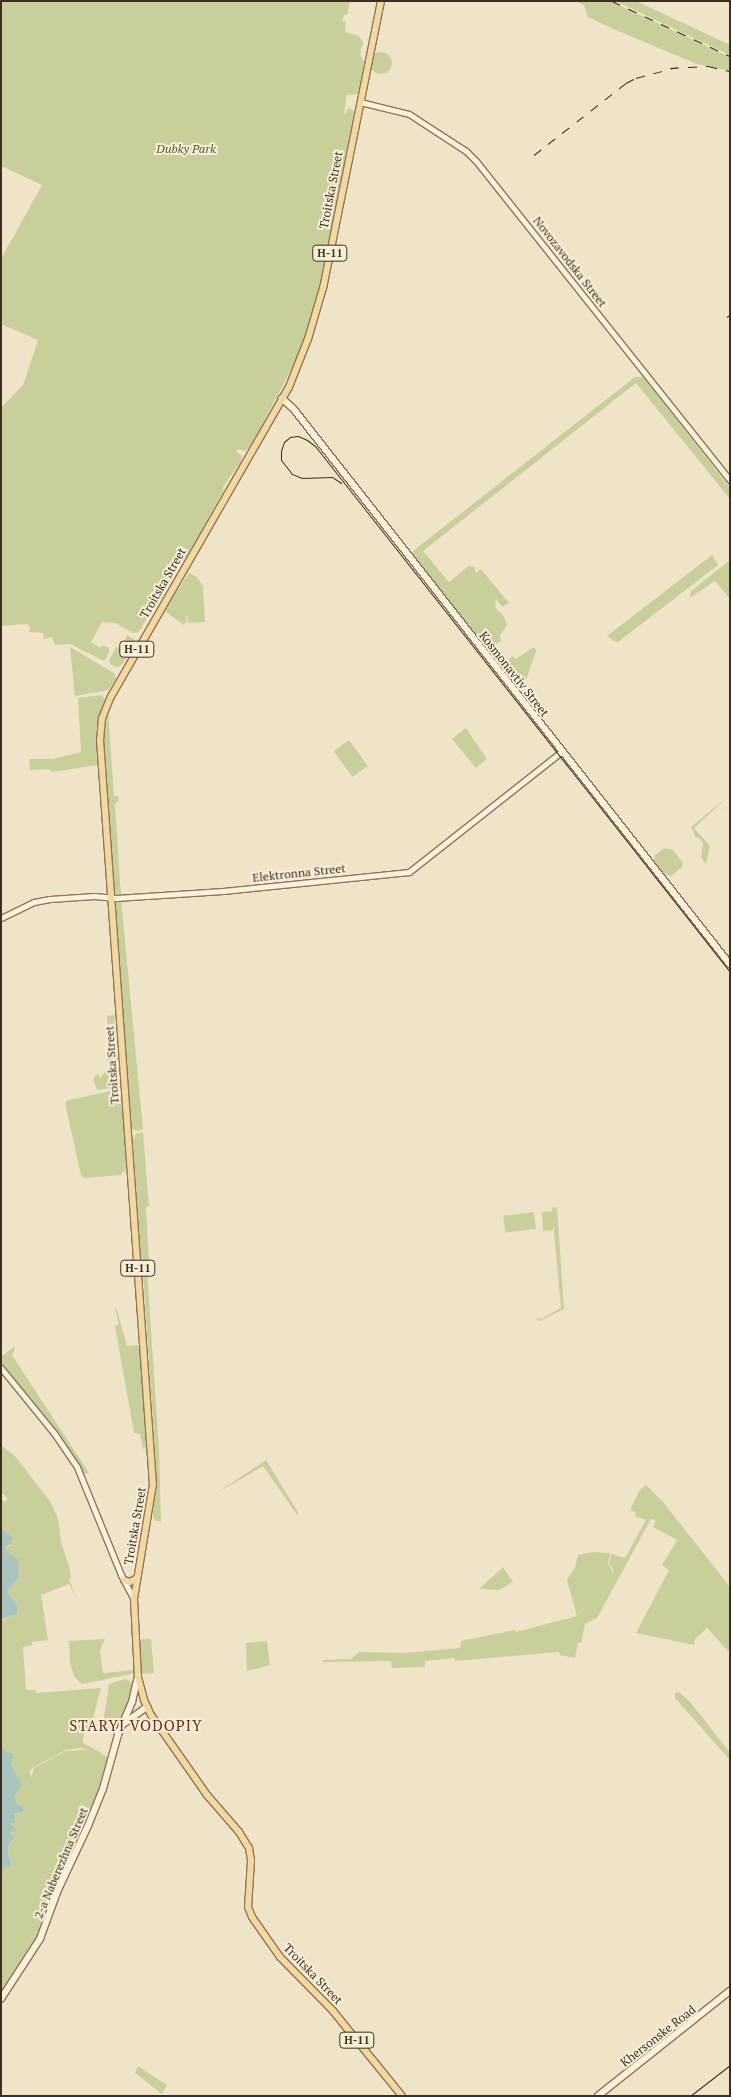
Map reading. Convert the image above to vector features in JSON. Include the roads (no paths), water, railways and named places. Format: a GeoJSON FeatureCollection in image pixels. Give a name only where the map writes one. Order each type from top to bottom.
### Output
{"type":"FeatureCollection","features":[{"type":"Feature","properties":{"kind":"main road","name":"Troitska Street"},"geometry":{"type":"LineString","coordinates":[[381,1],[318,308],[294,376],[115,687],[105,710],[100,740],[153,1484],[134,1599],[138,1677],[147,1707],[207,1795],[239,1832],[249,1848],[251,1861],[248,1907],[252,1917],[280,1957],[333,2011],[402,2096]]}},
{"type":"Feature","properties":{"kind":"main road","name":"Kosmonavtiv Street"},"geometry":{"type":"LineString","coordinates":[[282,398],[294,409],[561,752],[730,964]]}},
{"type":"Feature","properties":{"kind":"main road"},"geometry":{"type":"LineString","coordinates":[[124,1580],[130,1582],[137,1578]]}},
{"type":"Feature","properties":{"kind":"main road","name":"2-a Naberezhna Street"},"geometry":{"type":"LineString","coordinates":[[1,1999],[40,1939],[55,1897],[99,1800],[121,1727],[132,1702],[138,1677]]}},
{"type":"Feature","properties":{"kind":"main road"},"geometry":{"type":"LineString","coordinates":[[121,1727],[147,1707]]}},
{"type":"Feature","properties":{"kind":"main road","name":"Khersonske Road"},"geometry":{"type":"LineString","coordinates":[[598,2096],[730,1991]]}},
{"type":"Feature","properties":{"kind":"street","name":"Novozavodska Street"},"geometry":{"type":"LineString","coordinates":[[360,102],[399,111],[416,118],[466,151],[476,161],[730,480]]}},
{"type":"Feature","properties":{"kind":"street","name":"Elektronna Street"},"geometry":{"type":"LineString","coordinates":[[1,918],[43,900],[223,891],[409,872],[561,752]]}},
{"type":"Feature","properties":{"kind":"street"},"geometry":{"type":"LineString","coordinates":[[1,1368],[54,1433],[77,1467],[124,1580],[134,1599]]}},
{"type":"Feature","properties":{"kind":"water"},"geometry":{"type":"Polygon","coordinates":[[[1,1528],[14,1539],[6,1547],[6,1551],[20,1560],[18,1562],[19,1577],[7,1592],[18,1607],[17,1614],[3,1619],[1,1622],[1,1528]]]}},
{"type":"Feature","properties":{"kind":"water"},"geometry":{"type":"Polygon","coordinates":[[[1,1749],[5,1749],[8,1753],[14,1753],[11,1765],[22,1785],[15,1796],[17,1803],[23,1807],[23,1812],[14,1814],[16,1822],[10,1824],[18,1830],[9,1833],[15,1838],[9,1843],[8,1855],[11,1866],[5,1868],[2,1873],[1,1749]]]}},
{"type":"Feature","properties":{"kind":"tram line"},"geometry":{"type":"LineString","coordinates":[[341,483],[332,477],[302,478],[292,474],[281,460],[284,442],[290,437],[298,436],[315,446],[730,972]]}},
{"type":"Feature","properties":{"kind":"tram line"},"geometry":{"type":"LineString","coordinates":[[690,2096],[730,2065]]}},
{"type":"Feature","properties":{"kind":"railway"},"geometry":{"type":"LineString","coordinates":[[612,1],[730,56]]}},
{"type":"Feature","properties":{"kind":"railway"},"geometry":{"type":"LineString","coordinates":[[670,68],[708,66],[730,71]]}},
{"type":"Feature","properties":{"kind":"railway"},"geometry":{"type":"LineString","coordinates":[[534,155],[626,83],[636,78],[677,67]]}},
{"type":"Feature","properties":{"kind":"district","name":"STARYI VODOPIY"},"geometry":{"type":"Point","coordinates":[136,1726]}},
{"type":"Feature","properties":{"kind":"park label","name":"Dubky Park"},"geometry":{"type":"Point","coordinates":[186,149]}}]}
